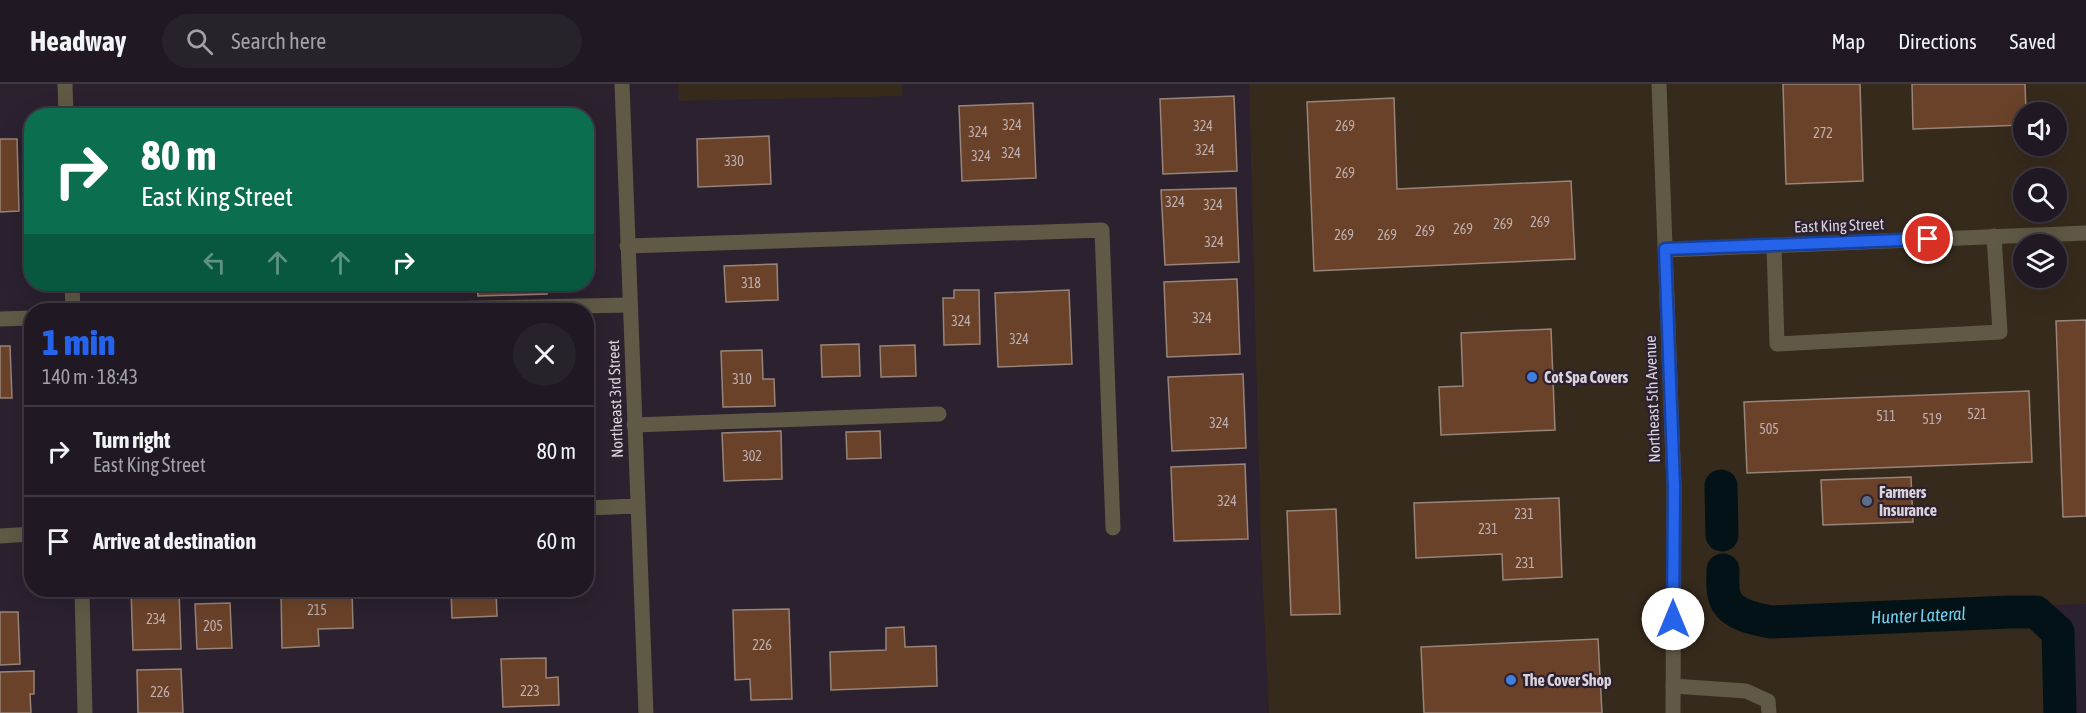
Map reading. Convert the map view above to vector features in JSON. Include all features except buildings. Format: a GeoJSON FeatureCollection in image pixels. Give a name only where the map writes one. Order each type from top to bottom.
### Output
{"type":"FeatureCollection","features":[{"type":"Feature","properties":{"kind":"street"},"geometry":{"type":"LineString","coordinates":[[65,84],[66,108]]}},
{"type":"Feature","properties":{"kind":"street","name":"Northeast 3rd Street"},"geometry":{"type":"LineString","coordinates":[[622,84],[646,713]]}},
{"type":"Feature","properties":{"kind":"street","name":"Northeast 5th Avenue"},"geometry":{"type":"LineString","coordinates":[[1659,84],[1674,487],[1673,713]]}},
{"type":"Feature","properties":{"kind":"street"},"geometry":{"type":"LineString","coordinates":[[627,246],[1102,230],[1113,528]]}},
{"type":"Feature","properties":{"kind":"street","name":"East King Street"},"geometry":{"type":"LineString","coordinates":[[1665,249],[2086,233]]}},
{"type":"Feature","properties":{"kind":"street"},"geometry":{"type":"LineString","coordinates":[[1774,245],[1777,344],[2000,332],[1994,237]]}},
{"type":"Feature","properties":{"kind":"street"},"geometry":{"type":"LineString","coordinates":[[594,306],[630,305]]}},
{"type":"Feature","properties":{"kind":"street"},"geometry":{"type":"LineString","coordinates":[[0,319],[24,318]]}},
{"type":"Feature","properties":{"kind":"street"},"geometry":{"type":"LineString","coordinates":[[634,425],[939,414]]}},
{"type":"Feature","properties":{"kind":"street"},"geometry":{"type":"LineString","coordinates":[[594,508],[637,506]]}},
{"type":"Feature","properties":{"kind":"street"},"geometry":{"type":"LineString","coordinates":[[0,536],[24,534]]}},
{"type":"Feature","properties":{"kind":"street"},"geometry":{"type":"LineString","coordinates":[[82,597],[85,713]]}},
{"type":"Feature","properties":{"kind":"street"},"geometry":{"type":"LineString","coordinates":[[1673,686],[1746,691],[1768,701],[1768,713]]}},
{"type":"Feature","properties":{"kind":"shaded area"},"geometry":{"type":"Polygon","coordinates":[[[678,84],[902,84],[903,96],[679,101],[678,84]]]}},
{"type":"Feature","properties":{"kind":"shaded area"},"geometry":{"type":"Polygon","coordinates":[[[1249,84],[2086,84],[2086,604],[2052,605],[2055,713],[1269,713],[1261,551],[1249,84]]]}},
{"type":"Feature","properties":{"kind":"waterway","name":"Hunter Lateral"},"geometry":{"type":"LineString","coordinates":[[1721,486],[1722,535]]}},
{"type":"Feature","properties":{"kind":"waterway","name":"Hunter Lateral"},"geometry":{"type":"LineString","coordinates":[[1723,570],[1723,591],[1730,606],[1742,614],[1771,622],[2036,612],[2058,632],[2060,713]]}},
{"type":"Feature","properties":{"kind":"place","name":"Cot Spa Covers"},"geometry":{"type":"Point","coordinates":[1532,377]}},
{"type":"Feature","properties":{"kind":"place","name":"Farmers Insurance"},"geometry":{"type":"Point","coordinates":[1867,501]}},
{"type":"Feature","properties":{"kind":"place","name":"The Cover Shop"},"geometry":{"type":"Point","coordinates":[1511,680]}},
{"type":"Feature","properties":{"kind":"route"},"geometry":{"type":"LineString","coordinates":[[1673,619],[1674,487],[1665,249],[1928,239]]}}]}
